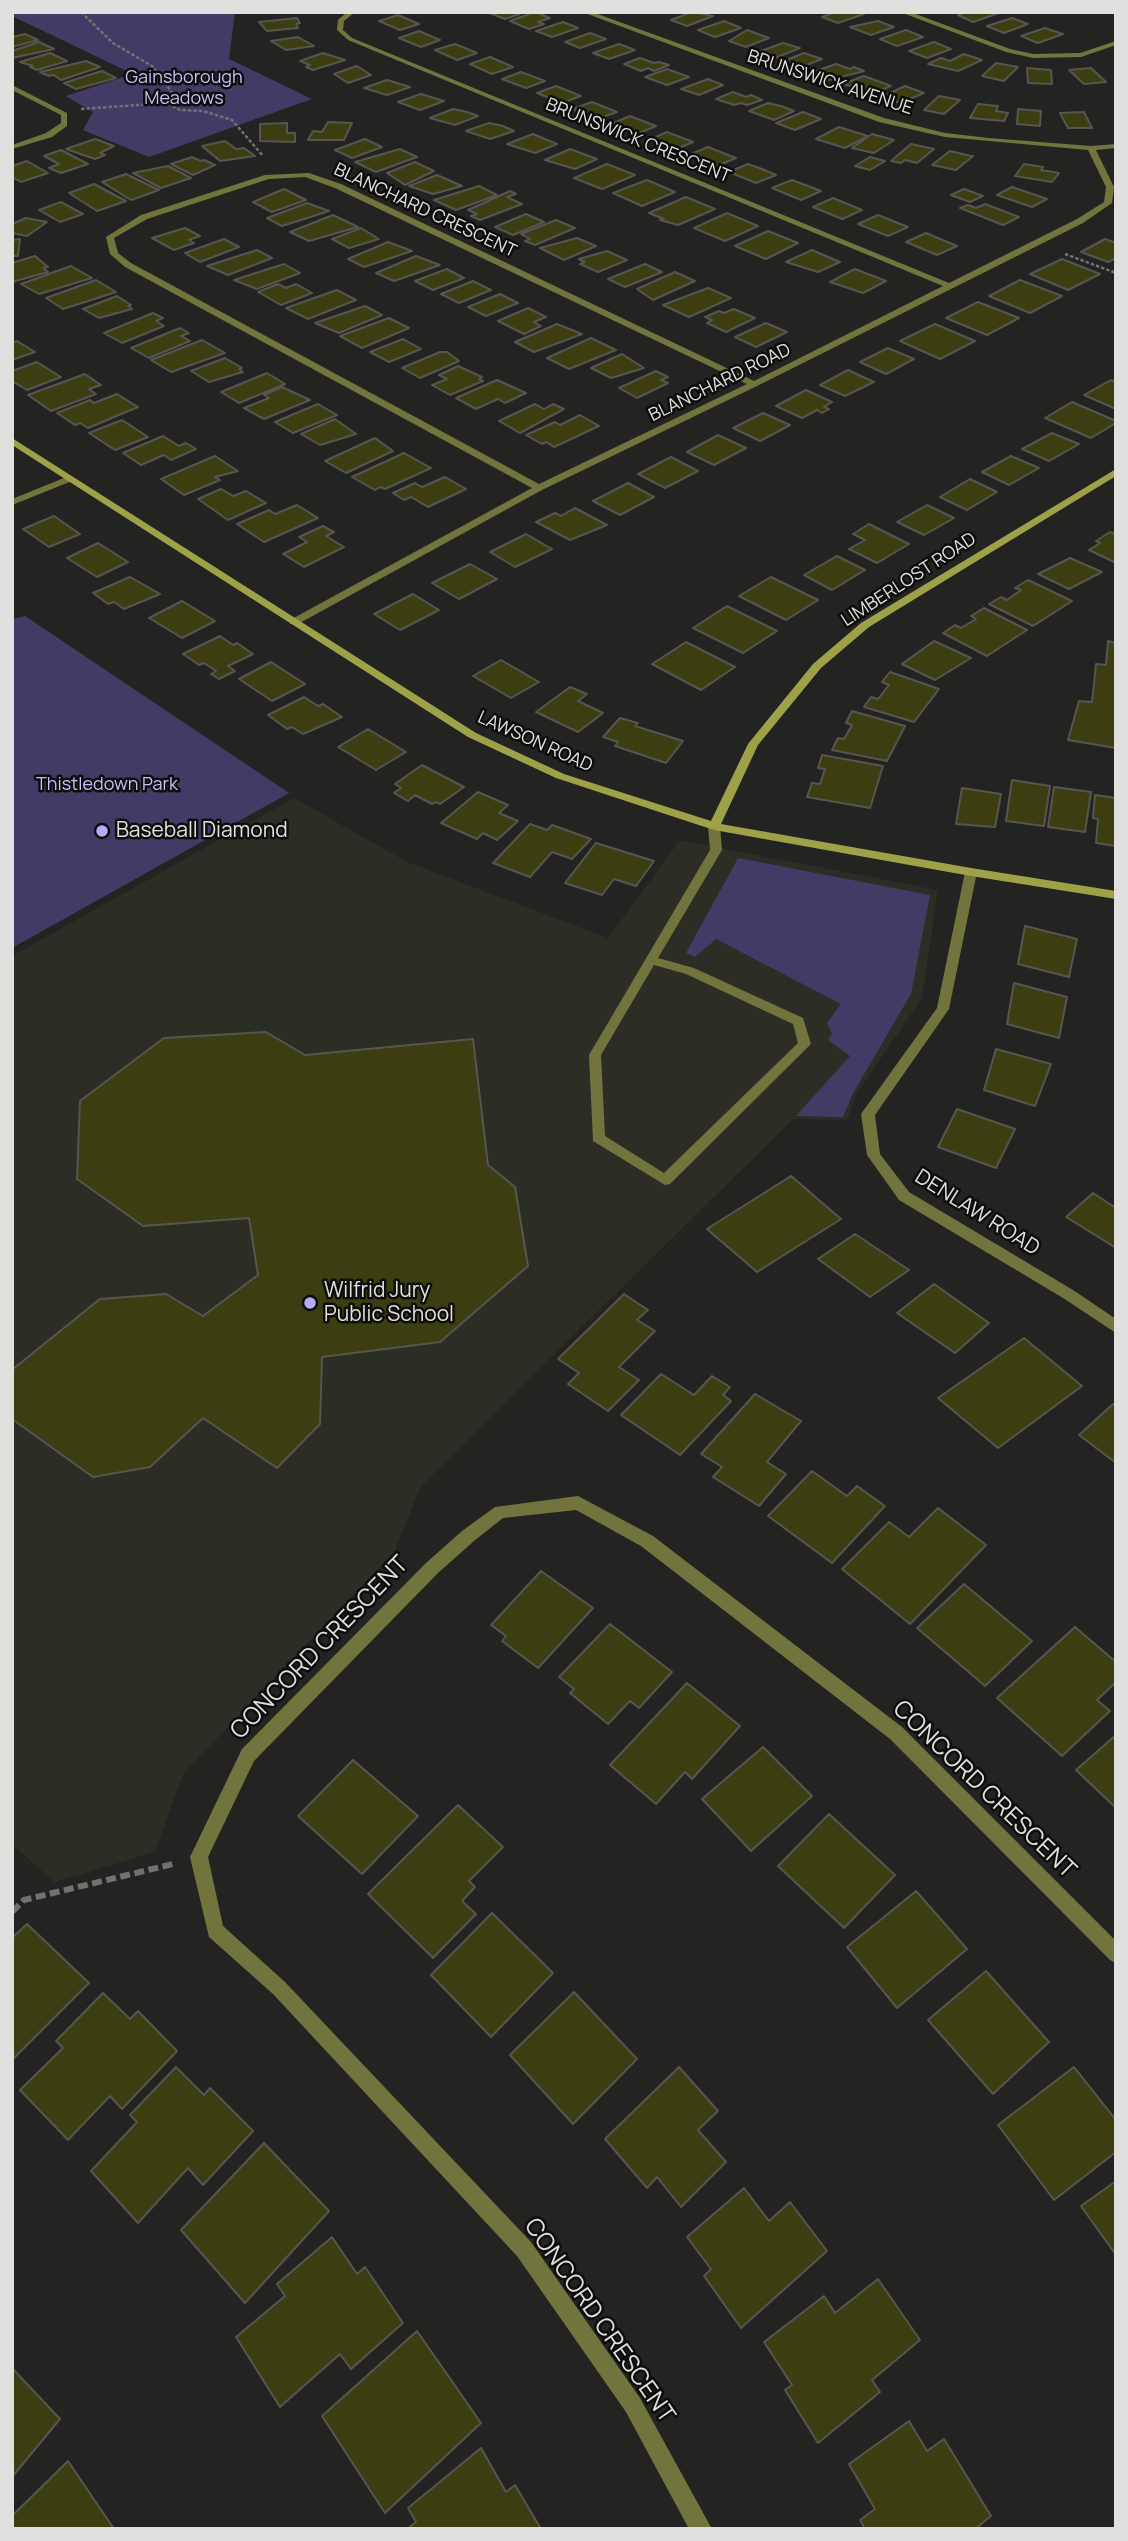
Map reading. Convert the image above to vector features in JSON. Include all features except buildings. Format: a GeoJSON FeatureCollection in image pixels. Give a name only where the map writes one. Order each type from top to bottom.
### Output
{"type":"FeatureCollection","features":[{"type":"Feature","properties":{"kind":"street","name":"BRUNSWICK CRESCENT"},"geometry":{"type":"LineString","coordinates":[[352,12],[341,20],[340,30],[350,39],[949,286]]}},
{"type":"Feature","properties":{"kind":"street","name":"BRUNSWICK AVENUE"},"geometry":{"type":"LineString","coordinates":[[584,12],[882,120],[945,135],[1091,148],[1116,146]]}},
{"type":"Feature","properties":{"kind":"street"},"geometry":{"type":"LineString","coordinates":[[903,12],[1007,51],[1033,56],[1081,55],[1116,43]]}},
{"type":"Feature","properties":{"kind":"street"},"geometry":{"type":"LineString","coordinates":[[12,87],[65,114],[64,124],[50,135],[12,147]]}},
{"type":"Feature","properties":{"kind":"street","name":"BLANCHARD ROAD"},"geometry":{"type":"LineString","coordinates":[[294,622],[539,488],[1080,221],[1108,203],[1110,187],[1091,148]]}},
{"type":"Feature","properties":{"kind":"street","name":"BLANCHARD CRESCENT"},"geometry":{"type":"LineString","coordinates":[[539,488],[128,265],[114,254],[110,237],[144,217],[232,188],[268,177],[306,176],[338,186],[754,384]]}},
{"type":"Feature","properties":{"kind":"street","name":"LAWSON ROAD"},"geometry":{"type":"LineString","coordinates":[[12,441],[472,735],[560,776],[714,826],[1116,895]]}},
{"type":"Feature","properties":{"kind":"street","name":"LIMBERLOST ROAD"},"geometry":{"type":"LineString","coordinates":[[714,826],[753,744],[817,666],[865,625],[1116,472]]}},
{"type":"Feature","properties":{"kind":"street"},"geometry":{"type":"LineString","coordinates":[[12,502],[69,479]]}},
{"type":"Feature","properties":{"kind":"street"},"geometry":{"type":"LineString","coordinates":[[651,960],[690,971],[799,1021],[805,1044],[665,1181],[598,1138],[595,1055],[651,960],[716,850],[714,826]]}},
{"type":"Feature","properties":{"kind":"street","name":"DENLAW ROAD"},"geometry":{"type":"LineString","coordinates":[[971,872],[943,1009],[868,1114],[874,1155],[904,1196],[1068,1294],[1116,1327]]}},
{"type":"Feature","properties":{"kind":"street","name":"CONCORD CRESCENT"},"geometry":{"type":"LineString","coordinates":[[701,2529],[633,2405],[524,2249],[279,1988],[215,1931],[199,1857],[248,1755],[432,1569],[500,1512],[578,1503],[648,1541],[896,1733],[1116,1954]]}},
{"type":"Feature","properties":{"kind":"path"},"geometry":{"type":"LineString","coordinates":[[81,12],[113,43],[152,66],[174,95],[167,103]]}},
{"type":"Feature","properties":{"kind":"path"},"geometry":{"type":"LineString","coordinates":[[77,109],[167,103],[180,110],[203,111],[232,120],[239,125],[264,157]]}},
{"type":"Feature","properties":{"kind":"path"},"geometry":{"type":"LineString","coordinates":[[1054,249],[1116,273]]}},
{"type":"Feature","properties":{"kind":"path"},"geometry":{"type":"LineString","coordinates":[[12,1912],[24,1900],[199,1857]]}},
{"type":"Feature","properties":{"kind":"shaded area","name":"Wilfrid Jury Public School"},"geometry":{"type":"Polygon","coordinates":[[[294,798],[407,862],[608,938],[680,840],[938,890],[922,998],[857,1093],[847,1120],[793,1119],[421,1486],[394,1552],[183,1774],[155,1852],[54,1882],[12,1844],[12,956],[294,798]]]}},
{"type":"Feature","properties":{"kind":"green space","name":"Gainsborough Meadows"},"geometry":{"type":"Polygon","coordinates":[[[12,12],[235,12],[229,59],[312,99],[149,157],[83,130],[93,112],[66,96],[133,74],[12,16],[12,12]]]}},
{"type":"Feature","properties":{"kind":"green space","name":"Thistledown Park"},"geometry":{"type":"Polygon","coordinates":[[[25,616],[289,793],[12,948],[12,619],[25,616]]]}},
{"type":"Feature","properties":{"kind":"green space"},"geometry":{"type":"Polygon","coordinates":[[[738,858],[930,895],[911,994],[853,1093],[843,1117],[796,1116],[850,1056],[828,1040],[832,1034],[827,1023],[841,1004],[716,939],[695,957],[686,953],[738,858]]]}},
{"type":"Feature","properties":{"kind":"place","name":"Baseball Diamond"},"geometry":{"type":"Point","coordinates":[102,831]}},
{"type":"Feature","properties":{"kind":"place","name":"Wilfrid Jury Public School"},"geometry":{"type":"Point","coordinates":[310,1303]}}]}
